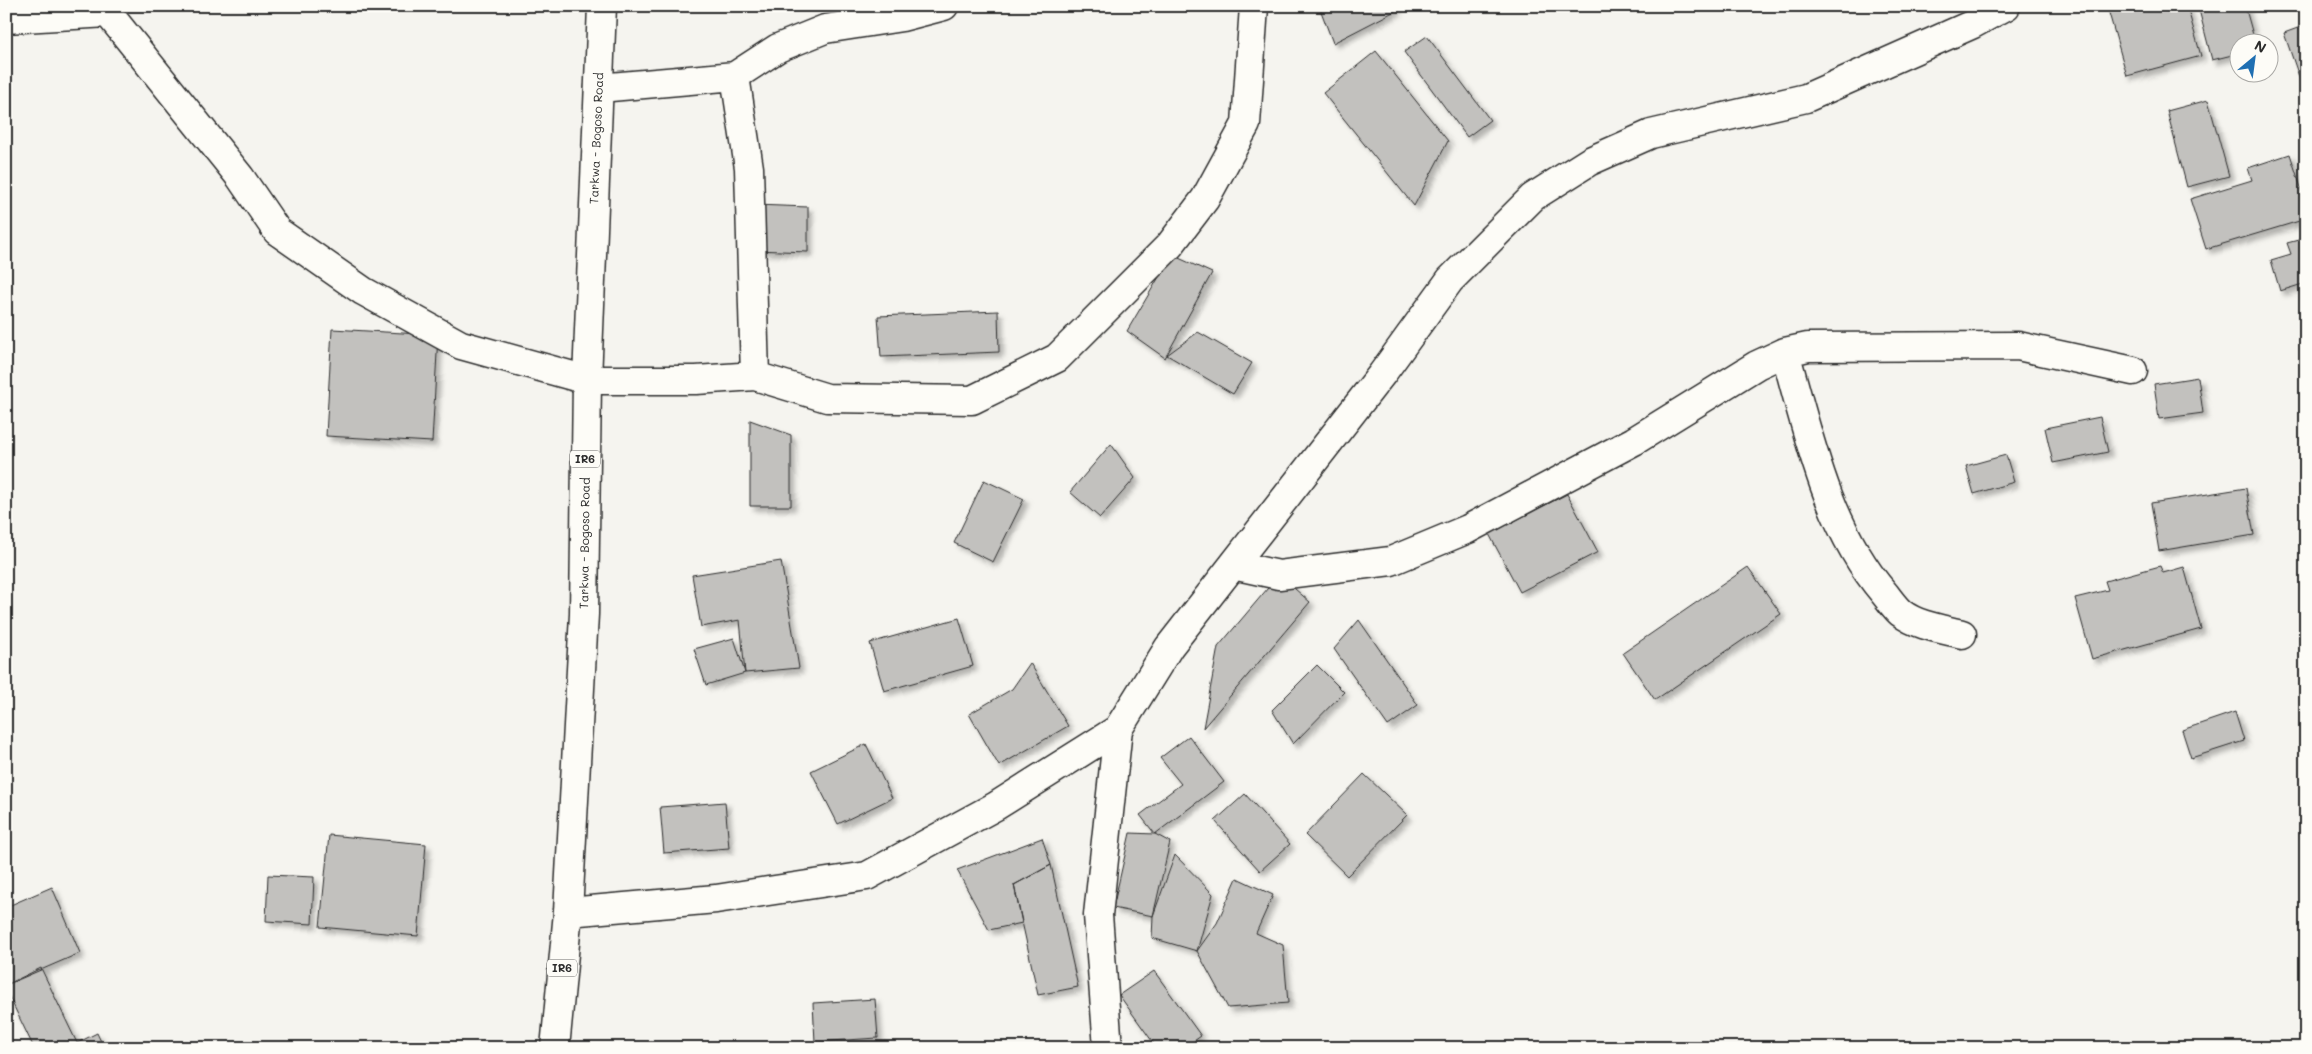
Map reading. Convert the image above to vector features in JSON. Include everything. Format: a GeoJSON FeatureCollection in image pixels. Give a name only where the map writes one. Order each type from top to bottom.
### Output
{"type":"FeatureCollection","features":[{"type":"Feature","properties":{"kind":"street","name":"Tarkwa - Bogoso Road"},"geometry":{"type":"LineString","coordinates":[[555,1048],[568,912],[584,614],[587,380],[602,6]]}},
{"type":"Feature","properties":{"kind":"street"},"geometry":{"type":"LineString","coordinates":[[599,88],[735,76],[778,48],[825,29],[902,17],[944,6]]}},
{"type":"Feature","properties":{"kind":"street"},"geometry":{"type":"LineString","coordinates":[[6,19],[111,10],[240,178],[277,231],[363,291],[461,345],[587,380],[696,380],[755,376],[827,398],[972,400],[1057,358],[1170,245],[1205,199],[1246,124],[1254,6]]}},
{"type":"Feature","properties":{"kind":"street"},"geometry":{"type":"LineString","coordinates":[[1108,1048],[1098,915],[1118,729],[1169,647],[1382,374],[1450,280],[1533,197],[1590,162],[1651,134],[1806,98],[1976,15],[2006,6]]}},
{"type":"Feature","properties":{"kind":"street"},"geometry":{"type":"LineString","coordinates":[[735,76],[749,168],[755,376]]}},
{"type":"Feature","properties":{"kind":"street"},"geometry":{"type":"LineString","coordinates":[[1233,565],[1279,575],[1391,561],[1468,530],[1634,440],[1757,365],[1785,352],[1808,347],[2018,346],[2133,370]]}},
{"type":"Feature","properties":{"kind":"street"},"geometry":{"type":"LineString","coordinates":[[1785,352],[1816,461],[1848,542],[1868,575],[1901,613],[1930,627],[1962,634]]}},
{"type":"Feature","properties":{"kind":"street"},"geometry":{"type":"LineString","coordinates":[[568,912],[716,899],[867,876],[996,806],[1118,729]]}},
{"type":"Feature","properties":{"kind":"building"},"geometry":{"type":"Polygon","coordinates":[[[1319,6],[1395,6],[1397,10],[1333,43],[1319,6]]]}},
{"type":"Feature","properties":{"kind":"building"},"geometry":{"type":"Polygon","coordinates":[[[2107,6],[2187,6],[2201,56],[2127,76],[2107,6]]]}},
{"type":"Feature","properties":{"kind":"building"},"geometry":{"type":"Polygon","coordinates":[[[2198,6],[2245,6],[2252,32],[2230,32],[2230,56],[2212,60],[2198,6]]]}},
{"type":"Feature","properties":{"kind":"building"},"geometry":{"type":"Polygon","coordinates":[[[2306,25],[2306,91],[2304,91],[2284,33],[2306,25]]]}},
{"type":"Feature","properties":{"kind":"building"},"geometry":{"type":"Polygon","coordinates":[[[1427,36],[1490,120],[1467,137],[1404,52],[1427,36]]]}},
{"type":"Feature","properties":{"kind":"building"},"geometry":{"type":"Polygon","coordinates":[[[1376,51],[1448,141],[1414,206],[1323,93],[1376,51]]]}},
{"type":"Feature","properties":{"kind":"building"},"geometry":{"type":"Polygon","coordinates":[[[2208,100],[2229,176],[2187,187],[2167,111],[2208,100]]]}},
{"type":"Feature","properties":{"kind":"building"},"geometry":{"type":"Polygon","coordinates":[[[2290,154],[2306,203],[2306,219],[2206,249],[2190,199],[2252,180],[2248,168],[2290,154]]]}},
{"type":"Feature","properties":{"kind":"building"},"geometry":{"type":"Polygon","coordinates":[[[755,205],[808,207],[808,252],[754,250],[755,205]]]}},
{"type":"Feature","properties":{"kind":"building"},"geometry":{"type":"Polygon","coordinates":[[[2306,238],[2306,283],[2280,291],[2271,260],[2291,254],[2287,243],[2306,238]]]}},
{"type":"Feature","properties":{"kind":"building"},"geometry":{"type":"Polygon","coordinates":[[[1172,255],[1212,273],[1165,358],[1127,331],[1172,255]]]}},
{"type":"Feature","properties":{"kind":"building"},"geometry":{"type":"Polygon","coordinates":[[[998,311],[999,352],[881,357],[878,316],[998,311]]]}},
{"type":"Feature","properties":{"kind":"building"},"geometry":{"type":"Polygon","coordinates":[[[332,329],[438,335],[432,442],[326,436],[332,329]]]}},
{"type":"Feature","properties":{"kind":"building"},"geometry":{"type":"Polygon","coordinates":[[[1198,332],[1252,363],[1233,394],[1167,355],[1198,332]]]}},
{"type":"Feature","properties":{"kind":"building"},"geometry":{"type":"Polygon","coordinates":[[[2198,377],[2203,413],[2159,419],[2154,384],[2198,377]]]}},
{"type":"Feature","properties":{"kind":"building"},"geometry":{"type":"Polygon","coordinates":[[[2100,417],[2108,452],[2053,463],[2045,428],[2100,417]]]}},
{"type":"Feature","properties":{"kind":"building"},"geometry":{"type":"Polygon","coordinates":[[[750,420],[791,435],[791,506],[750,506],[750,420]]]}},
{"type":"Feature","properties":{"kind":"building"},"geometry":{"type":"Polygon","coordinates":[[[1111,444],[1135,478],[1100,518],[1070,492],[1111,444]]]}},
{"type":"Feature","properties":{"kind":"building"},"geometry":{"type":"Polygon","coordinates":[[[2006,455],[2014,482],[1974,494],[1966,466],[2006,455]]]}},
{"type":"Feature","properties":{"kind":"building"},"geometry":{"type":"Polygon","coordinates":[[[984,480],[1024,499],[993,562],[954,543],[984,480]]]}},
{"type":"Feature","properties":{"kind":"building"},"geometry":{"type":"Polygon","coordinates":[[[2246,488],[2254,535],[2159,551],[2151,503],[2246,488]]]}},
{"type":"Feature","properties":{"kind":"building"},"geometry":{"type":"Polygon","coordinates":[[[1567,494],[1598,552],[1520,592],[1489,534],[1567,494]]]}},
{"type":"Feature","properties":{"kind":"building"},"geometry":{"type":"Polygon","coordinates":[[[781,561],[799,668],[745,673],[740,620],[701,627],[692,575],[781,561]]]}},
{"type":"Feature","properties":{"kind":"building"},"geometry":{"type":"Polygon","coordinates":[[[2160,566],[2163,573],[2184,567],[2201,629],[2092,659],[2075,598],[2108,590],[2105,581],[2160,566]]]}},
{"type":"Feature","properties":{"kind":"building"},"geometry":{"type":"Polygon","coordinates":[[[1748,567],[1781,614],[1655,700],[1623,653],[1748,567]]]}},
{"type":"Feature","properties":{"kind":"building"},"geometry":{"type":"Polygon","coordinates":[[[1279,575],[1310,602],[1203,728],[1218,647],[1279,575]]]}},
{"type":"Feature","properties":{"kind":"building"},"geometry":{"type":"Polygon","coordinates":[[[959,618],[973,666],[884,691],[870,643],[959,618]]]}},
{"type":"Feature","properties":{"kind":"building"},"geometry":{"type":"Polygon","coordinates":[[[1359,620],[1418,705],[1388,726],[1334,649],[1359,620]]]}},
{"type":"Feature","properties":{"kind":"building"},"geometry":{"type":"Polygon","coordinates":[[[734,638],[745,673],[706,685],[694,649],[734,638]]]}},
{"type":"Feature","properties":{"kind":"building"},"geometry":{"type":"Polygon","coordinates":[[[1030,663],[1068,726],[999,766],[969,714],[1012,689],[1030,663]]]}},
{"type":"Feature","properties":{"kind":"building"},"geometry":{"type":"Polygon","coordinates":[[[1317,665],[1344,692],[1293,744],[1272,710],[1317,665]]]}},
{"type":"Feature","properties":{"kind":"building"},"geometry":{"type":"Polygon","coordinates":[[[2235,712],[2244,741],[2191,758],[2182,730],[2235,712]]]}},
{"type":"Feature","properties":{"kind":"building"},"geometry":{"type":"Polygon","coordinates":[[[1189,736],[1224,782],[1155,834],[1140,815],[1181,784],[1160,758],[1189,736]]]}},
{"type":"Feature","properties":{"kind":"building"},"geometry":{"type":"Polygon","coordinates":[[[866,744],[892,798],[838,824],[811,771],[866,744]]]}},
{"type":"Feature","properties":{"kind":"building"},"geometry":{"type":"Polygon","coordinates":[[[1364,774],[1407,815],[1347,876],[1305,835],[1364,774]]]}},
{"type":"Feature","properties":{"kind":"building"},"geometry":{"type":"Polygon","coordinates":[[[1245,794],[1290,844],[1260,871],[1215,821],[1245,794]]]}},
{"type":"Feature","properties":{"kind":"building"},"geometry":{"type":"Polygon","coordinates":[[[725,802],[729,848],[664,853],[660,807],[725,802]]]}},
{"type":"Feature","properties":{"kind":"building"},"geometry":{"type":"Polygon","coordinates":[[[1130,833],[1155,834],[1170,842],[1153,916],[1113,908],[1130,833]]]}},
{"type":"Feature","properties":{"kind":"building"},"geometry":{"type":"Polygon","coordinates":[[[329,835],[426,844],[418,936],[320,927],[329,835]]]}},
{"type":"Feature","properties":{"kind":"building"},"geometry":{"type":"Polygon","coordinates":[[[1042,838],[1051,865],[1014,885],[1022,923],[989,930],[957,870],[1042,838]]]}},
{"type":"Feature","properties":{"kind":"building"},"geometry":{"type":"Polygon","coordinates":[[[1175,855],[1213,894],[1197,951],[1152,938],[1153,916],[1175,855]]]}},
{"type":"Feature","properties":{"kind":"building"},"geometry":{"type":"Polygon","coordinates":[[[1051,865],[1078,987],[1038,995],[1014,885],[1051,865]]]}},
{"type":"Feature","properties":{"kind":"building"},"geometry":{"type":"Polygon","coordinates":[[[268,875],[314,877],[312,924],[266,921],[268,875]]]}},
{"type":"Feature","properties":{"kind":"building"},"geometry":{"type":"Polygon","coordinates":[[[1237,878],[1273,895],[1256,933],[1283,945],[1288,1003],[1228,1008],[1197,951],[1217,923],[1237,878]]]}},
{"type":"Feature","properties":{"kind":"building"},"geometry":{"type":"Polygon","coordinates":[[[52,887],[80,953],[6,985],[6,907],[52,887]]]}},
{"type":"Feature","properties":{"kind":"building"},"geometry":{"type":"Polygon","coordinates":[[[41,968],[77,1043],[97,1033],[104,1048],[34,1048],[6,990],[6,985],[41,968]]]}},
{"type":"Feature","properties":{"kind":"building"},"geometry":{"type":"Polygon","coordinates":[[[1154,971],[1201,1036],[1184,1048],[1157,1048],[1119,995],[1154,971]]]}},
{"type":"Feature","properties":{"kind":"building"},"geometry":{"type":"Polygon","coordinates":[[[875,999],[878,1038],[815,1042],[813,1003],[875,999]]]}}]}
